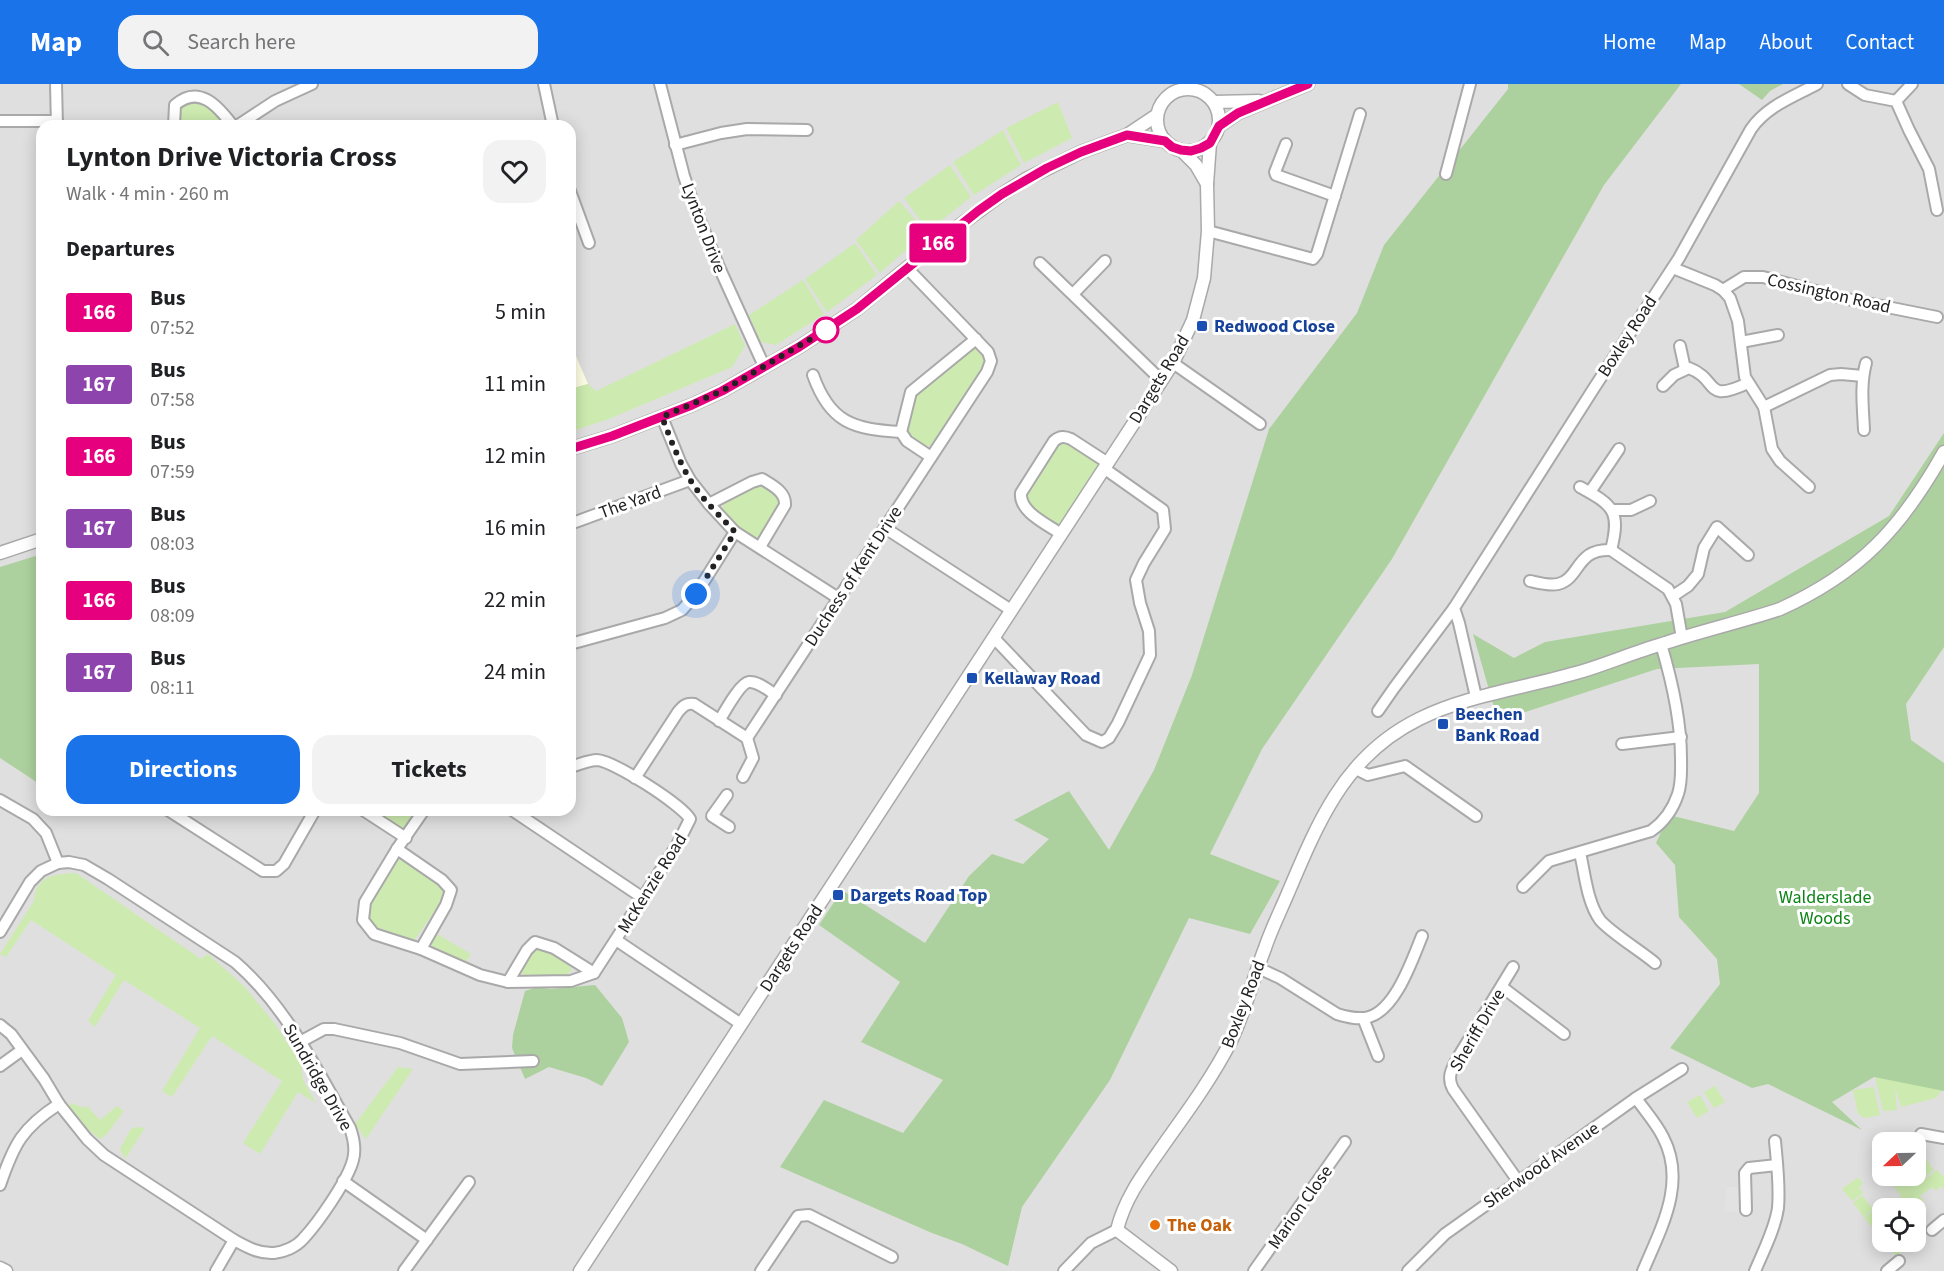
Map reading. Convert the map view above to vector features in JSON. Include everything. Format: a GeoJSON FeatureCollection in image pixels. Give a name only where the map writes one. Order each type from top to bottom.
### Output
{"type":"FeatureCollection","features":[{"type":"Feature","properties":{"kind":"street"},"geometry":{"type":"LineString","coordinates":[[56,84],[57,120]]}},
{"type":"Feature","properties":{"kind":"street"},"geometry":{"type":"LineString","coordinates":[[245,120],[275,101],[312,84]]}},
{"type":"Feature","properties":{"kind":"street"},"geometry":{"type":"LineString","coordinates":[[544,84],[552,120]]}},
{"type":"Feature","properties":{"kind":"street","name":"Lynton Drive"},"geometry":{"type":"LineString","coordinates":[[660,84],[684,176],[718,267],[764,366]]}},
{"type":"Feature","properties":{"kind":"street"},"geometry":{"type":"LineString","coordinates":[[1219,126],[1219,114],[1214,102],[1190,86],[1180,90],[1169,90],[1157,115],[1158,129],[1165,141],[1172,147],[1191,151],[1210,143],[1219,126],[1238,113],[1308,84]]}},
{"type":"Feature","properties":{"kind":"street"},"geometry":{"type":"LineString","coordinates":[[1446,174],[1470,84]]}},
{"type":"Feature","properties":{"kind":"street","name":"Boxley Road"},"geometry":{"type":"LineString","coordinates":[[1378,711],[1454,609],[1673,268],[1756,121],[1776,105],[1817,84]]}},
{"type":"Feature","properties":{"kind":"street"},"geometry":{"type":"LineString","coordinates":[[1848,84],[1865,95],[1896,101]]}},
{"type":"Feature","properties":{"kind":"street"},"geometry":{"type":"LineString","coordinates":[[1896,101],[1912,84]]}},
{"type":"Feature","properties":{"kind":"street"},"geometry":{"type":"LineString","coordinates":[[174,120],[175,105],[184,95],[196,92],[208,95],[230,120]]}},
{"type":"Feature","properties":{"kind":"street"},"geometry":{"type":"LineString","coordinates":[[1214,102],[1264,101]]}},
{"type":"Feature","properties":{"kind":"street"},"geometry":{"type":"LineString","coordinates":[[1896,101],[1929,169],[1937,210]]}},
{"type":"Feature","properties":{"kind":"street"},"geometry":{"type":"LineString","coordinates":[[1208,231],[1313,259],[1317,254],[1360,114]]}},
{"type":"Feature","properties":{"kind":"street"},"geometry":{"type":"LineString","coordinates":[[576,447],[662,417],[722,391],[836,323],[908,269],[978,211],[1026,179],[1081,152],[1127,135],[1157,115]]}},
{"type":"Feature","properties":{"kind":"street"},"geometry":{"type":"LineString","coordinates":[[0,121],[36,123]]}},
{"type":"Feature","properties":{"kind":"street"},"geometry":{"type":"LineString","coordinates":[[675,145],[747,129],[807,130]]}},
{"type":"Feature","properties":{"kind":"street"},"geometry":{"type":"LineString","coordinates":[[1127,135],[1165,141]]}},
{"type":"Feature","properties":{"kind":"street","name":"Dargets Road"},"geometry":{"type":"LineString","coordinates":[[580,1271],[1173,363],[1193,320],[1204,278],[1208,231],[1207,184],[1210,143]]}},
{"type":"Feature","properties":{"kind":"street"},"geometry":{"type":"LineString","coordinates":[[1286,144],[1275,172],[1276,175],[1335,196]]}},
{"type":"Feature","properties":{"kind":"street"},"geometry":{"type":"LineString","coordinates":[[1181,150],[1196,165],[1207,184]]}},
{"type":"Feature","properties":{"kind":"street"},"geometry":{"type":"LineString","coordinates":[[576,207],[589,243]]}},
{"type":"Feature","properties":{"kind":"street"},"geometry":{"type":"LineString","coordinates":[[1073,294],[1105,261]]}},
{"type":"Feature","properties":{"kind":"street"},"geometry":{"type":"LineString","coordinates":[[1040,263],[1161,380]]}},
{"type":"Feature","properties":{"kind":"street"},"geometry":{"type":"LineString","coordinates":[[1673,268],[1723,290],[1735,310],[1744,371],[1748,383],[1764,407],[1772,448],[1775,454],[1809,487]]}},
{"type":"Feature","properties":{"kind":"street","name":"Duchess of Kent Drive"},"geometry":{"type":"LineString","coordinates":[[747,738],[987,372],[991,361],[988,352],[908,269]]}},
{"type":"Feature","properties":{"kind":"street","name":"Cossington Road"},"geometry":{"type":"LineString","coordinates":[[1723,290],[1744,277],[1763,277],[1842,298],[1937,317]]}},
{"type":"Feature","properties":{"kind":"street"},"geometry":{"type":"LineString","coordinates":[[1741,342],[1778,335]]}},
{"type":"Feature","properties":{"kind":"street"},"geometry":{"type":"LineString","coordinates":[[931,457],[907,441],[901,432],[911,392],[976,339]]}},
{"type":"Feature","properties":{"kind":"street"},"geometry":{"type":"LineString","coordinates":[[1680,346],[1685,369]]}},
{"type":"Feature","properties":{"kind":"street"},"geometry":{"type":"LineString","coordinates":[[1173,363],[1260,424]]}},
{"type":"Feature","properties":{"kind":"street"},"geometry":{"type":"LineString","coordinates":[[1864,430],[1862,392],[1866,363]]}},
{"type":"Feature","properties":{"kind":"street"},"geometry":{"type":"LineString","coordinates":[[1662,386],[1685,369],[1694,370],[1716,391],[1733,390],[1748,383]]}},
{"type":"Feature","properties":{"kind":"street"},"geometry":{"type":"LineString","coordinates":[[813,375],[819,393],[835,415],[846,422],[878,430],[901,432]]}},
{"type":"Feature","properties":{"kind":"street"},"geometry":{"type":"LineString","coordinates":[[1764,407],[1830,375],[1863,376]]}},
{"type":"Feature","properties":{"kind":"street"},"geometry":{"type":"LineString","coordinates":[[662,417],[690,480],[735,532],[838,598]]}},
{"type":"Feature","properties":{"kind":"street"},"geometry":{"type":"LineString","coordinates":[[994,638],[1086,735],[1102,742],[1109,738],[1150,655],[1149,631],[1140,603],[1136,580],[1165,529],[1163,510],[1065,436],[1059,437],[1054,441],[1021,493],[1020,499],[1026,510],[1061,534]]}},
{"type":"Feature","properties":{"kind":"street"},"geometry":{"type":"LineString","coordinates":[[1611,550],[1616,527],[1612,510],[1600,498],[1585,489],[1619,449]]}},
{"type":"Feature","properties":{"kind":"street"},"geometry":{"type":"LineString","coordinates":[[1476,816],[1405,766],[1368,776],[1356,769],[1388,736],[1430,712],[1476,697],[1550,680],[1601,665],[1661,644],[1780,609],[1815,592],[1870,552],[1890,532],[1906,512],[1944,452]]}},
{"type":"Feature","properties":{"kind":"street"},"geometry":{"type":"LineString","coordinates":[[709,504],[762,479],[777,489],[786,500],[785,505],[760,547]]}},
{"type":"Feature","properties":{"kind":"street","name":"The Yard"},"geometry":{"type":"LineString","coordinates":[[576,522],[690,480]]}},
{"type":"Feature","properties":{"kind":"street"},"geometry":{"type":"LineString","coordinates":[[1612,510],[1631,510],[1650,501]]}},
{"type":"Feature","properties":{"kind":"street"},"geometry":{"type":"LineString","coordinates":[[1673,596],[1688,586],[1698,574],[1704,548],[1717,526],[1748,555]]}},
{"type":"Feature","properties":{"kind":"street"},"geometry":{"type":"LineString","coordinates":[[885,528],[1011,610]]}},
{"type":"Feature","properties":{"kind":"street"},"geometry":{"type":"LineString","coordinates":[[576,642],[665,618],[682,610],[696,594],[735,532]]}},
{"type":"Feature","properties":{"kind":"street"},"geometry":{"type":"LineString","coordinates":[[0,553],[36,541]]}},
{"type":"Feature","properties":{"kind":"street"},"geometry":{"type":"LineString","coordinates":[[1530,581],[1552,585],[1562,583],[1571,576],[1587,556],[1611,550],[1661,583],[1673,596],[1682,638]]}},
{"type":"Feature","properties":{"kind":"street"},"geometry":{"type":"LineString","coordinates":[[1454,609],[1476,697]]}},
{"type":"Feature","properties":{"kind":"street"},"geometry":{"type":"LineString","coordinates":[[1523,887],[1549,861],[1643,835],[1659,825],[1674,806],[1681,781],[1681,737],[1670,676],[1661,644]]}},
{"type":"Feature","properties":{"kind":"street"},"geometry":{"type":"LineString","coordinates":[[719,721],[742,685],[749,682],[756,683],[776,695]]}},
{"type":"Feature","properties":{"kind":"street"},"geometry":{"type":"LineString","coordinates":[[635,778],[678,712],[684,706],[694,704],[747,738],[753,758],[742,777]]}},
{"type":"Feature","properties":{"kind":"street"},"geometry":{"type":"LineString","coordinates":[[1622,744],[1681,737]]}},
{"type":"Feature","properties":{"kind":"street","name":"McKenzie Road"},"geometry":{"type":"LineString","coordinates":[[576,765],[596,760],[614,765],[679,807],[690,819],[677,845],[594,973]]}},
{"type":"Feature","properties":{"kind":"street","name":"Boxley Road"},"geometry":{"type":"LineString","coordinates":[[1117,1230],[1123,1209],[1137,1182],[1197,1096],[1227,1048],[1239,1023],[1265,947],[1300,864],[1323,817],[1356,769]]}},
{"type":"Feature","properties":{"kind":"street"},"geometry":{"type":"LineString","coordinates":[[712,816],[727,795]]}},
{"type":"Feature","properties":{"kind":"street"},"geometry":{"type":"LineString","coordinates":[[0,800],[33,819],[46,833],[58,863],[41,871],[30,882],[0,932]]}},
{"type":"Feature","properties":{"kind":"street"},"geometry":{"type":"LineString","coordinates":[[177,816],[263,871],[276,871],[284,864],[312,816]]}},
{"type":"Feature","properties":{"kind":"street"},"geometry":{"type":"LineString","coordinates":[[380,816],[406,838]]}},
{"type":"Feature","properties":{"kind":"street"},"geometry":{"type":"LineString","coordinates":[[420,816],[365,902],[363,920],[374,934],[421,949],[480,975],[508,982],[571,981],[594,973]]}},
{"type":"Feature","properties":{"kind":"street"},"geometry":{"type":"LineString","coordinates":[[521,816],[643,898]]}},
{"type":"Feature","properties":{"kind":"street"},"geometry":{"type":"LineString","coordinates":[[690,819],[712,816],[729,827]]}},
{"type":"Feature","properties":{"kind":"street"},"geometry":{"type":"LineString","coordinates":[[397,849],[442,880],[451,890],[446,905],[421,949]]}},
{"type":"Feature","properties":{"kind":"street"},"geometry":{"type":"LineString","coordinates":[[1580,853],[1594,910],[1602,921],[1655,963]]}},
{"type":"Feature","properties":{"kind":"street","name":"Sundridge Drive"},"geometry":{"type":"LineString","coordinates":[[0,1025],[11,1034],[59,1104],[87,1139],[104,1155],[234,1240],[255,1251],[274,1253],[290,1248],[302,1240],[343,1181],[353,1162],[354,1140],[347,1122],[300,1042],[251,976],[235,962],[108,879],[84,865],[58,863]]}},
{"type":"Feature","properties":{"kind":"street"},"geometry":{"type":"LineString","coordinates":[[1258,968],[1280,978],[1336,1014],[1363,1018],[1385,1008],[1400,986],[1422,936]]}},
{"type":"Feature","properties":{"kind":"street"},"geometry":{"type":"LineString","coordinates":[[616,940],[741,1024]]}},
{"type":"Feature","properties":{"kind":"street"},"geometry":{"type":"LineString","coordinates":[[508,982],[527,950],[535,942],[554,948],[594,973]]}},
{"type":"Feature","properties":{"kind":"street","name":"Sheriff Drive"},"geometry":{"type":"LineString","coordinates":[[1513,967],[1450,1071],[1449,1079],[1518,1181]]}},
{"type":"Feature","properties":{"kind":"street"},"geometry":{"type":"LineString","coordinates":[[1502,987],[1564,1034]]}},
{"type":"Feature","properties":{"kind":"street"},"geometry":{"type":"LineString","coordinates":[[1363,1018],[1378,1056]]}},
{"type":"Feature","properties":{"kind":"street"},"geometry":{"type":"LineString","coordinates":[[300,1042],[324,1029],[334,1029],[400,1043],[459,1064],[533,1061]]}},
{"type":"Feature","properties":{"kind":"street"},"geometry":{"type":"LineString","coordinates":[[0,1066],[22,1050]]}},
{"type":"Feature","properties":{"kind":"street","name":"Sherwood Avenue"},"geometry":{"type":"LineString","coordinates":[[1408,1271],[1444,1234],[1636,1098],[1683,1069]]}},
{"type":"Feature","properties":{"kind":"street"},"geometry":{"type":"LineString","coordinates":[[1636,1098],[1663,1138],[1671,1161],[1673,1184],[1667,1214],[1643,1271]]}},
{"type":"Feature","properties":{"kind":"street"},"geometry":{"type":"LineString","coordinates":[[0,1185],[18,1139],[36,1120],[59,1104]]}},
{"type":"Feature","properties":{"kind":"street"},"geometry":{"type":"LineString","coordinates":[[1926,1135],[1944,1138]]}},
{"type":"Feature","properties":{"kind":"street"},"geometry":{"type":"LineString","coordinates":[[1755,1271],[1778,1208],[1775,1141]]}},
{"type":"Feature","properties":{"kind":"street","name":"Marion Close"},"geometry":{"type":"LineString","coordinates":[[1254,1271],[1345,1142]]}},
{"type":"Feature","properties":{"kind":"street"},"geometry":{"type":"LineString","coordinates":[[1746,1210],[1745,1173],[1749,1168],[1777,1165]]}},
{"type":"Feature","properties":{"kind":"street"},"geometry":{"type":"LineString","coordinates":[[343,1181],[427,1240]]}},
{"type":"Feature","properties":{"kind":"street"},"geometry":{"type":"LineString","coordinates":[[404,1271],[470,1182]]}},
{"type":"Feature","properties":{"kind":"street"},"geometry":{"type":"LineString","coordinates":[[761,1271],[798,1216],[809,1215],[892,1257]]}},
{"type":"Feature","properties":{"kind":"street"},"geometry":{"type":"LineString","coordinates":[[1932,1230],[1944,1221]]}},
{"type":"Feature","properties":{"kind":"street"},"geometry":{"type":"LineString","coordinates":[[1064,1271],[1091,1243],[1117,1230],[1171,1271]]}},
{"type":"Feature","properties":{"kind":"street"},"geometry":{"type":"LineString","coordinates":[[216,1271],[234,1240]]}},
{"type":"Feature","properties":{"kind":"street"},"geometry":{"type":"LineString","coordinates":[[1887,1271],[1899,1261]]}},
{"type":"Feature","properties":{"kind":"street"},"geometry":{"type":"LineString","coordinates":[[0,1268],[6,1271]]}},
{"type":"Feature","properties":{"kind":"shaded area"},"geometry":{"type":"Polygon","coordinates":[[[0,84],[1944,84],[1944,1271],[0,1271],[0,84]]]}},
{"type":"Feature","properties":{"kind":"shaded area"},"geometry":{"type":"Polygon","coordinates":[[[576,356],[588,384],[576,387],[576,356]]]}},
{"type":"Feature","properties":{"kind":"shaded area"},"geometry":{"type":"Polygon","coordinates":[[[1727,1187],[1746,1187],[1744,1213],[1724,1211],[1727,1187]]]}},
{"type":"Feature","properties":{"kind":"green space"},"geometry":{"type":"Polygon","coordinates":[[[1508,84],[1681,84],[1604,185],[1392,559],[1262,749],[1210,854],[1280,881],[1250,934],[1189,918],[1110,1080],[1022,1207],[1008,1266],[962,1244],[780,1167],[824,1100],[903,1133],[943,1080],[861,1042],[900,982],[819,925],[842,890],[925,943],[969,876],[992,854],[1023,864],[1049,839],[1014,820],[1069,791],[1109,850],[1154,770],[1192,675],[1269,429],[1357,313],[1384,245],[1508,89],[1508,84]]]}},
{"type":"Feature","properties":{"kind":"green space"},"geometry":{"type":"Polygon","coordinates":[[[1739,84],[1783,84],[1770,91],[1762,100],[1739,84]]]}},
{"type":"Feature","properties":{"kind":"green space"},"geometry":{"type":"Polygon","coordinates":[[[200,96],[222,120],[179,120],[179,110],[182,104],[200,96]]]}},
{"type":"Feature","properties":{"kind":"green space"},"geometry":{"type":"Polygon","coordinates":[[[1058,102],[1072,138],[1024,163],[1006,128],[1058,102]]]}},
{"type":"Feature","properties":{"kind":"green space"},"geometry":{"type":"Polygon","coordinates":[[[1003,130],[1021,165],[974,195],[953,162],[1003,130]]]}},
{"type":"Feature","properties":{"kind":"green space"},"geometry":{"type":"Polygon","coordinates":[[[950,165],[971,197],[928,231],[904,198],[950,165]]]}},
{"type":"Feature","properties":{"kind":"green space"},"geometry":{"type":"Polygon","coordinates":[[[899,201],[926,232],[880,273],[856,240],[899,201]]]}},
{"type":"Feature","properties":{"kind":"green space"},"geometry":{"type":"Polygon","coordinates":[[[855,243],[877,275],[827,312],[805,279],[855,243]]]}},
{"type":"Feature","properties":{"kind":"green space"},"geometry":{"type":"Polygon","coordinates":[[[803,280],[824,314],[776,345],[761,342],[749,315],[803,280]]]}},
{"type":"Feature","properties":{"kind":"green space"},"geometry":{"type":"Polygon","coordinates":[[[735,324],[745,346],[732,367],[609,419],[576,430],[576,387],[588,384],[596,391],[735,324]]]}},
{"type":"Feature","properties":{"kind":"green space"},"geometry":{"type":"Polygon","coordinates":[[[972,347],[982,350],[986,361],[984,368],[934,443],[926,447],[912,439],[906,426],[913,401],[927,384],[972,347]]]}},
{"type":"Feature","properties":{"kind":"green space","name":"Walderslade Woods"},"geometry":{"type":"Polygon","coordinates":[[[1944,433],[1944,647],[1906,704],[1911,740],[1944,763],[1944,1091],[1874,1077],[1832,1102],[1862,1130],[1768,1084],[1752,1088],[1670,1048],[1720,984],[1717,959],[1679,917],[1675,865],[1656,843],[1669,815],[1734,831],[1759,793],[1759,664],[1657,669],[1498,721],[1473,634],[1514,658],[1545,642],[1725,612],[1889,516],[1944,433]]]}},
{"type":"Feature","properties":{"kind":"green space"},"geometry":{"type":"Polygon","coordinates":[[[1059,437],[1108,463],[1061,534],[1026,510],[1021,493],[1059,437]]]}},
{"type":"Feature","properties":{"kind":"green space"},"geometry":{"type":"Polygon","coordinates":[[[763,483],[776,494],[781,504],[760,537],[755,540],[732,523],[723,512],[723,507],[731,497],[763,483]]]}},
{"type":"Feature","properties":{"kind":"green space"},"geometry":{"type":"Polygon","coordinates":[[[36,556],[36,782],[0,758],[0,567],[36,556]]]}},
{"type":"Feature","properties":{"kind":"green space"},"geometry":{"type":"Polygon","coordinates":[[[384,816],[416,816],[405,830],[399,831],[385,820],[384,816]]]}},
{"type":"Feature","properties":{"kind":"green space"},"geometry":{"type":"Polygon","coordinates":[[[405,857],[440,880],[447,894],[413,942],[372,925],[367,917],[369,907],[399,859],[405,857]]]}},
{"type":"Feature","properties":{"kind":"green space"},"geometry":{"type":"Polygon","coordinates":[[[76,873],[201,959],[208,954],[244,986],[275,1024],[301,1064],[303,1080],[316,1103],[298,1092],[260,1154],[243,1143],[282,1081],[212,1036],[172,1097],[162,1091],[200,1028],[124,980],[95,1027],[88,1021],[116,975],[31,920],[6,957],[0,954],[34,901],[38,886],[54,875],[76,873]]]}},
{"type":"Feature","properties":{"kind":"green space"},"geometry":{"type":"Polygon","coordinates":[[[435,933],[471,954],[465,963],[434,948],[430,943],[435,933]]]}},
{"type":"Feature","properties":{"kind":"green space"},"geometry":{"type":"Polygon","coordinates":[[[535,947],[557,954],[572,970],[566,975],[524,978],[520,968],[535,947]]]}},
{"type":"Feature","properties":{"kind":"green space"},"geometry":{"type":"Polygon","coordinates":[[[595,985],[622,1018],[629,1042],[602,1086],[586,1078],[549,1067],[525,1079],[512,1048],[513,1035],[525,991],[537,987],[550,989],[595,985]]]}},
{"type":"Feature","properties":{"kind":"green space"},"geometry":{"type":"Polygon","coordinates":[[[398,1067],[413,1069],[366,1139],[355,1124],[398,1067]]]}},
{"type":"Feature","properties":{"kind":"green space"},"geometry":{"type":"Polygon","coordinates":[[[1875,1077],[1943,1089],[1936,1098],[1901,1107],[1895,1087],[1897,1110],[1883,1111],[1875,1077]]]}},
{"type":"Feature","properties":{"kind":"green space"},"geometry":{"type":"Polygon","coordinates":[[[1715,1086],[1725,1102],[1714,1108],[1704,1092],[1715,1086]]]}},
{"type":"Feature","properties":{"kind":"green space"},"geometry":{"type":"Polygon","coordinates":[[[1874,1087],[1880,1115],[1865,1118],[1858,1114],[1853,1090],[1874,1087]]]}},
{"type":"Feature","properties":{"kind":"green space"},"geometry":{"type":"Polygon","coordinates":[[[1700,1095],[1709,1111],[1697,1118],[1687,1102],[1700,1095]]]}},
{"type":"Feature","properties":{"kind":"green space"},"geometry":{"type":"Polygon","coordinates":[[[71,1103],[84,1108],[86,1105],[100,1120],[117,1106],[124,1111],[107,1134],[100,1139],[67,1108],[71,1103]]]}},
{"type":"Feature","properties":{"kind":"green space"},"geometry":{"type":"Polygon","coordinates":[[[135,1127],[145,1128],[125,1159],[120,1149],[130,1130],[135,1127]]]}},
{"type":"Feature","properties":{"kind":"green space"},"geometry":{"type":"Polygon","coordinates":[[[1926,1159],[1934,1170],[1926,1176],[1926,1159]]]}},
{"type":"Feature","properties":{"kind":"green space"},"geometry":{"type":"Polygon","coordinates":[[[1937,1170],[1944,1177],[1944,1189],[1941,1186],[1936,1191],[1932,1187],[1920,1196],[1922,1198],[1899,1198],[1901,1196],[1894,1186],[1926,1186],[1926,1178],[1937,1170]]]}},
{"type":"Feature","properties":{"kind":"green space"},"geometry":{"type":"Polygon","coordinates":[[[1858,1177],[1863,1184],[1859,1187],[1863,1193],[1852,1201],[1842,1189],[1858,1177]]]}},
{"type":"Feature","properties":{"kind":"green space"},"geometry":{"type":"Polygon","coordinates":[[[1862,1195],[1872,1210],[1864,1217],[1853,1203],[1862,1195]]]}},
{"type":"Feature","properties":{"kind":"green space"},"geometry":{"type":"Polygon","coordinates":[[[1872,1212],[1872,1227],[1864,1218],[1872,1212]]]}},
{"type":"Feature","properties":{"kind":"bus line","name":"166"},"geometry":{"type":"LineString","coordinates":[[576,447],[612,436],[692,405],[722,391],[799,347],[857,309],[978,211],[1047,168],[1081,152],[1127,135],[1165,141],[1181,150],[1191,151],[1201,148],[1210,143],[1219,126],[1238,113],[1308,84]]}},
{"type":"Feature","properties":{"kind":"place","name":"Redwood Close"},"geometry":{"type":"Point","coordinates":[1202,326]}},
{"type":"Feature","properties":{"kind":"place","name":"Kellaway Road"},"geometry":{"type":"Point","coordinates":[972,678]}},
{"type":"Feature","properties":{"kind":"place","name":"Beechen Bank Road"},"geometry":{"type":"Point","coordinates":[1443,724]}},
{"type":"Feature","properties":{"kind":"place","name":"Dargets Road Top"},"geometry":{"type":"Point","coordinates":[838,895]}},
{"type":"Feature","properties":{"kind":"place","name":"The Oak"},"geometry":{"type":"Point","coordinates":[1155,1225]}},
{"type":"Feature","properties":{"kind":"route"},"geometry":{"type":"LineString","coordinates":[[696,594],[735,532],[690,480],[662,417],[722,391],[826,330]]}}]}
